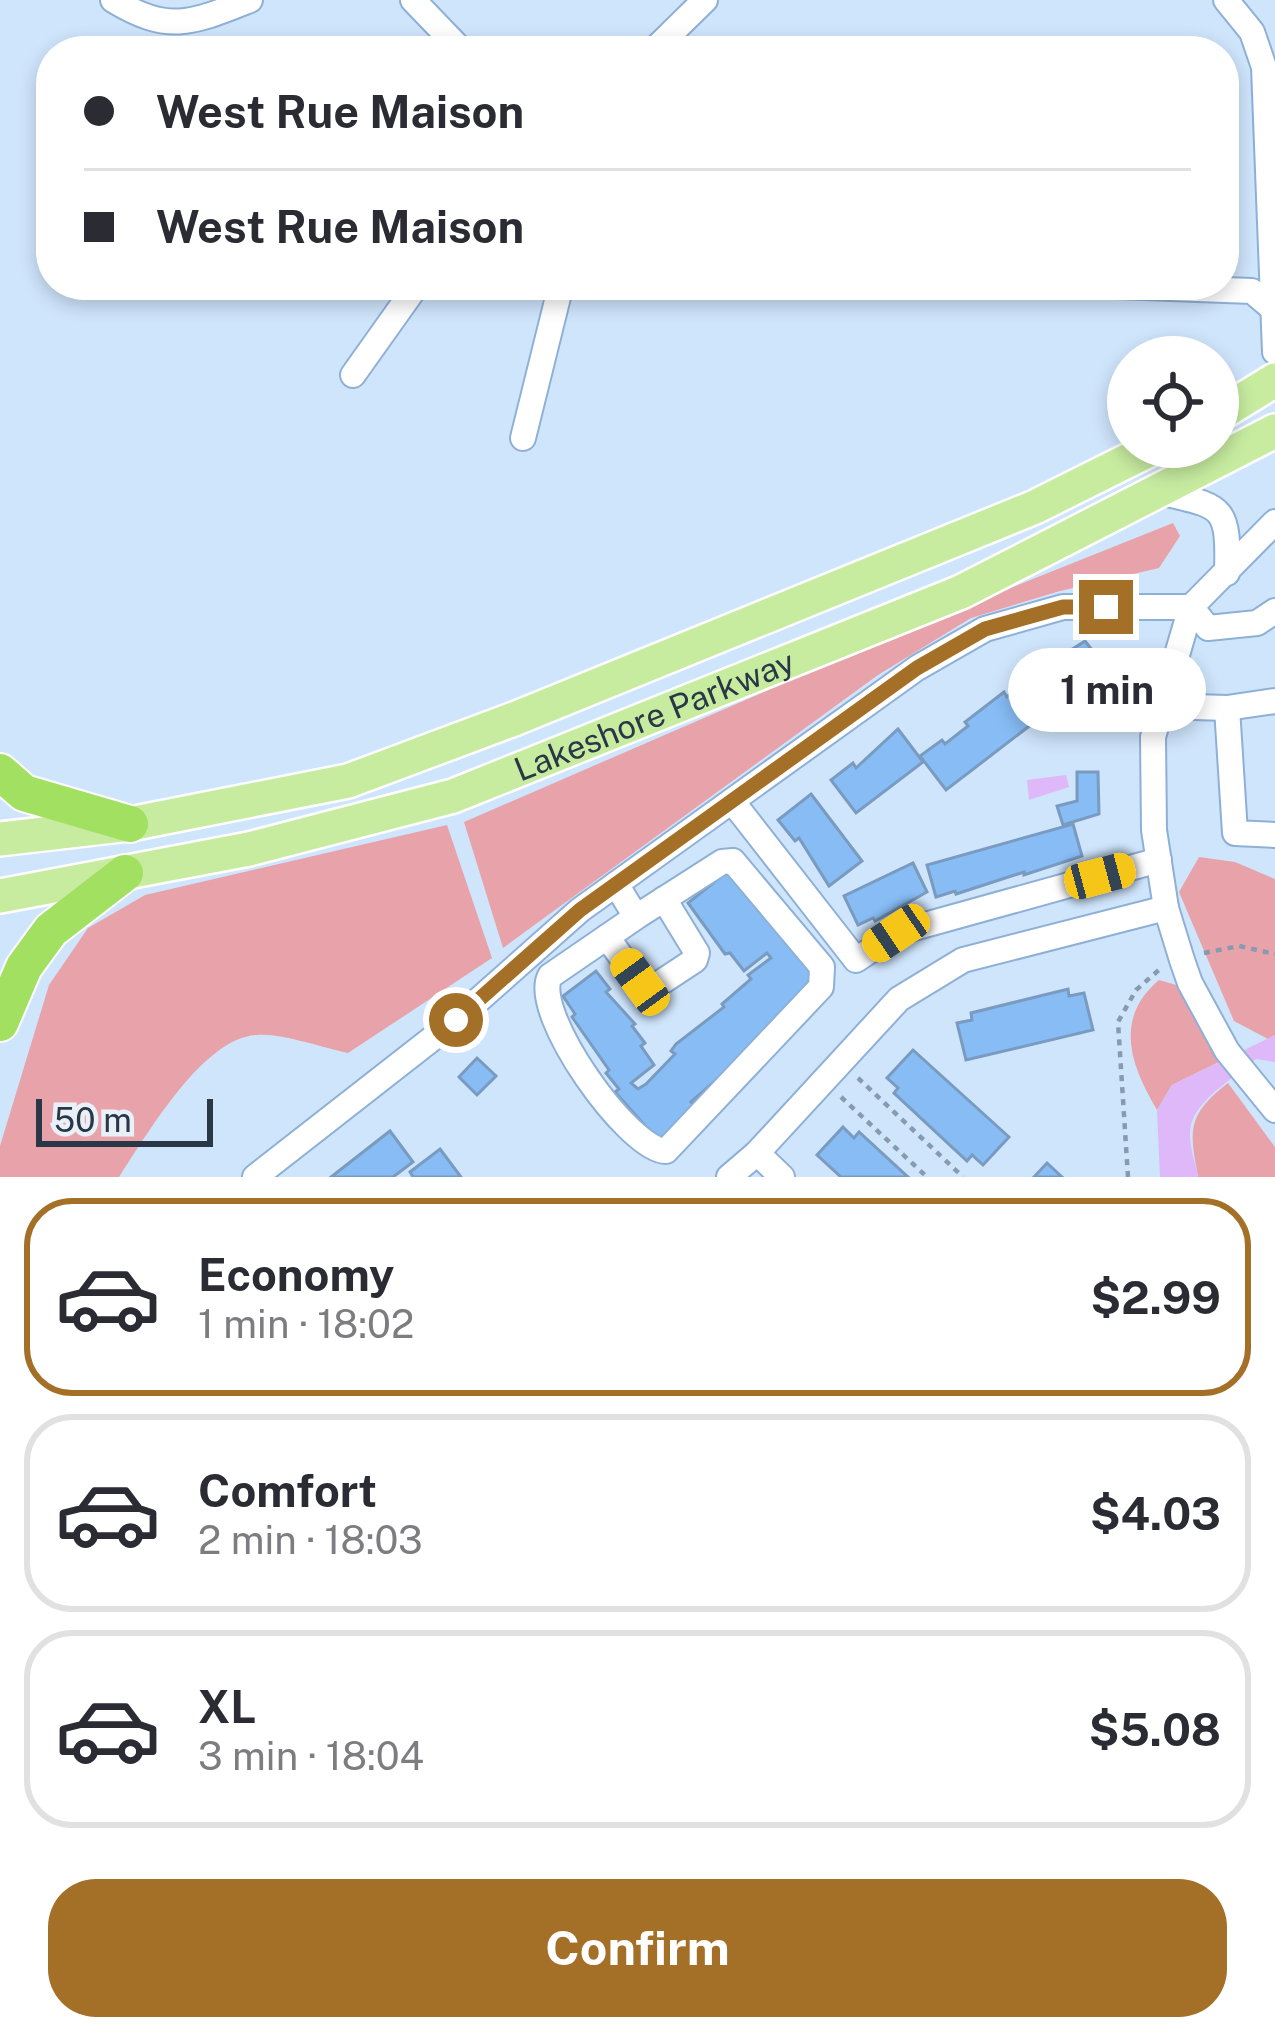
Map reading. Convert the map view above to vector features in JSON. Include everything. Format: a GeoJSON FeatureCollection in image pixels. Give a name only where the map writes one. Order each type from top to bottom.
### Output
{"type":"FeatureCollection","features":[{"type":"Feature","properties":{"kind":"highway"},"geometry":{"type":"LineString","coordinates":[[0,772],[24,793],[130,824]]}},
{"type":"Feature","properties":{"kind":"highway"},"geometry":{"type":"LineString","coordinates":[[0,1023],[24,967],[51,930],[125,873]]}},
{"type":"Feature","properties":{"kind":"main road"},"geometry":{"type":"LineString","coordinates":[[1239,403],[1275,380]]}},
{"type":"Feature","properties":{"kind":"main road","name":"Lakeshore Parkway"},"geometry":{"type":"LineString","coordinates":[[0,896],[249,849],[453,796],[961,592],[1275,431]]}},
{"type":"Feature","properties":{"kind":"main road","name":"Lakeshore Parkway"},"geometry":{"type":"LineString","coordinates":[[0,839],[130,824],[369,773],[514,719],[1035,507],[1113,468]]}},
{"type":"Feature","properties":{"kind":"street"},"geometry":{"type":"LineString","coordinates":[[113,0],[162,23],[195,22],[250,0]]}},
{"type":"Feature","properties":{"kind":"street"},"geometry":{"type":"LineString","coordinates":[[412,0],[447,36]]}},
{"type":"Feature","properties":{"kind":"street"},"geometry":{"type":"LineString","coordinates":[[668,36],[705,0]]}},
{"type":"Feature","properties":{"kind":"street"},"geometry":{"type":"LineString","coordinates":[[1226,0],[1252,32],[1264,67],[1275,352]]}},
{"type":"Feature","properties":{"kind":"street"},"geometry":{"type":"LineString","coordinates":[[1239,291],[1252,291],[1271,307]]}},
{"type":"Feature","properties":{"kind":"street"},"geometry":{"type":"LineString","coordinates":[[353,375],[406,300]]}},
{"type":"Feature","properties":{"kind":"street"},"geometry":{"type":"LineString","coordinates":[[523,438],[557,300]]}},
{"type":"Feature","properties":{"kind":"street"},"geometry":{"type":"LineString","coordinates":[[1159,492],[1209,503],[1222,514],[1228,533],[1227,573]]}},
{"type":"Feature","properties":{"kind":"street"},"geometry":{"type":"LineString","coordinates":[[1275,522],[1191,607],[1154,737],[1154,830],[1166,908],[1190,983],[1243,1075],[1275,1110]]}},
{"type":"Feature","properties":{"kind":"street"},"geometry":{"type":"LineString","coordinates":[[255,1177],[456,1020],[580,910],[917,668],[985,629],[1063,607],[1191,607]]}},
{"type":"Feature","properties":{"kind":"street"},"geometry":{"type":"LineString","coordinates":[[1191,607],[1208,628],[1257,623],[1275,611]]}},
{"type":"Feature","properties":{"kind":"street"},"geometry":{"type":"LineString","coordinates":[[1161,706],[1226,708],[1275,701]]}},
{"type":"Feature","properties":{"kind":"street"},"geometry":{"type":"LineString","coordinates":[[1226,708],[1235,832],[1275,835]]}},
{"type":"Feature","properties":{"kind":"street"},"geometry":{"type":"LineString","coordinates":[[732,801],[856,960],[896,933],[1159,860]]}},
{"type":"Feature","properties":{"kind":"street"},"geometry":{"type":"LineString","coordinates":[[733,861],[822,967],[821,987],[666,1151],[647,1146],[587,1078],[565,1044],[545,996],[550,976],[636,916],[722,862],[733,861]]}},
{"type":"Feature","properties":{"kind":"street"},"geometry":{"type":"LineString","coordinates":[[616,884],[636,916]]}},
{"type":"Feature","properties":{"kind":"street"},"geometry":{"type":"LineString","coordinates":[[607,937],[640,982],[654,987],[695,960],[698,953],[664,899]]}},
{"type":"Feature","properties":{"kind":"street"},"geometry":{"type":"LineString","coordinates":[[729,1177],[757,1153],[899,999],[963,960],[1166,908]]}},
{"type":"Feature","properties":{"kind":"street"},"geometry":{"type":"LineString","coordinates":[[757,1153],[782,1177]]}},
{"type":"Feature","properties":{"kind":"path"},"geometry":{"type":"LineString","coordinates":[[1192,957],[1239,946],[1275,954]]}},
{"type":"Feature","properties":{"kind":"path"},"geometry":{"type":"LineString","coordinates":[[1128,1177],[1130,1156],[1118,1053],[1122,1011],[1136,990],[1170,964]]}},
{"type":"Feature","properties":{"kind":"path"},"geometry":{"type":"LineString","coordinates":[[832,1071],[927,1177]]}},
{"type":"Feature","properties":{"kind":"path"},"geometry":{"type":"LineString","coordinates":[[832,1071],[963,1177]]}},
{"type":"Feature","properties":{"kind":"shaded area"},"geometry":{"type":"Polygon","coordinates":[[[1173,523],[1180,536],[1159,568],[971,618],[878,675],[503,948],[464,822],[923,623],[1173,523]]]}},
{"type":"Feature","properties":{"kind":"shaded area"},"geometry":{"type":"Polygon","coordinates":[[[1066,775],[1069,787],[1029,800],[1027,780],[1066,775]]]}},
{"type":"Feature","properties":{"kind":"shaded area"},"geometry":{"type":"Polygon","coordinates":[[[447,825],[492,958],[348,1053],[278,1036],[237,1040],[217,1052],[178,1091],[119,1177],[0,1177],[0,1146],[49,985],[88,928],[145,895],[447,825]]]}},
{"type":"Feature","properties":{"kind":"shaded area"},"geometry":{"type":"Polygon","coordinates":[[[1199,857],[1235,862],[1275,879],[1275,1035],[1268,1039],[1234,1021],[1179,892],[1199,857]]]}},
{"type":"Feature","properties":{"kind":"shaded area"},"geometry":{"type":"Polygon","coordinates":[[[1159,980],[1183,987],[1219,1062],[1172,1085],[1157,1110],[1134,1060],[1131,1027],[1145,995],[1159,980]]]}},
{"type":"Feature","properties":{"kind":"shaded area"},"geometry":{"type":"Polygon","coordinates":[[[1275,1035],[1275,1062],[1256,1059],[1212,1094],[1193,1119],[1190,1140],[1198,1177],[1160,1177],[1157,1110],[1172,1085],[1275,1035]]]}},
{"type":"Feature","properties":{"kind":"shaded area"},"geometry":{"type":"Polygon","coordinates":[[[1228,1083],[1275,1147],[1275,1177],[1198,1177],[1194,1124],[1205,1104],[1228,1083]]]}},
{"type":"Feature","properties":{"kind":"building"},"geometry":{"type":"Polygon","coordinates":[[[1085,641],[1110,673],[1076,700],[1071,694],[946,790],[920,756],[942,740],[945,744],[1004,692],[1007,697],[1049,658],[1052,662],[1085,641]]]}},
{"type":"Feature","properties":{"kind":"building"},"geometry":{"type":"Polygon","coordinates":[[[898,729],[923,762],[856,813],[831,780],[853,763],[856,768],[898,729]]]}},
{"type":"Feature","properties":{"kind":"building"},"geometry":{"type":"Polygon","coordinates":[[[1077,772],[1098,772],[1099,814],[1063,825],[1057,806],[1077,801],[1077,772]]]}},
{"type":"Feature","properties":{"kind":"building"},"geometry":{"type":"Polygon","coordinates":[[[811,794],[862,861],[829,886],[799,838],[795,841],[778,820],[811,794]]]}},
{"type":"Feature","properties":{"kind":"building"},"geometry":{"type":"Polygon","coordinates":[[[1073,824],[1082,856],[936,897],[927,865],[1073,824]]]}},
{"type":"Feature","properties":{"kind":"building"},"geometry":{"type":"Polygon","coordinates":[[[913,863],[927,892],[875,921],[858,925],[844,896],[913,863]]]}},
{"type":"Feature","properties":{"kind":"building"},"geometry":{"type":"Polygon","coordinates":[[[727,872],[816,978],[771,1032],[691,1102],[698,1110],[657,1139],[615,1092],[619,1089],[606,1073],[609,1070],[563,996],[596,971],[645,1043],[641,1046],[654,1065],[631,1083],[638,1089],[646,1084],[675,1054],[671,1051],[676,1044],[724,1007],[751,979],[748,975],[771,958],[767,953],[744,971],[730,953],[725,954],[688,903],[727,872]]]}},
{"type":"Feature","properties":{"kind":"building"},"geometry":{"type":"Polygon","coordinates":[[[1068,989],[1069,996],[1084,993],[1093,1030],[966,1060],[957,1023],[972,1020],[971,1013],[1068,989]]]}},
{"type":"Feature","properties":{"kind":"building"},"geometry":{"type":"Polygon","coordinates":[[[913,1050],[1009,1137],[983,1165],[972,1155],[967,1161],[894,1093],[898,1088],[887,1078],[913,1050]]]}},
{"type":"Feature","properties":{"kind":"building"},"geometry":{"type":"Polygon","coordinates":[[[477,1058],[496,1076],[477,1095],[459,1077],[477,1058]]]}},
{"type":"Feature","properties":{"kind":"building"},"geometry":{"type":"Polygon","coordinates":[[[843,1127],[854,1138],[859,1132],[908,1177],[841,1177],[817,1155],[843,1127]]]}},
{"type":"Feature","properties":{"kind":"building"},"geometry":{"type":"Polygon","coordinates":[[[390,1131],[413,1162],[393,1177],[331,1177],[390,1131]]]}},
{"type":"Feature","properties":{"kind":"building"},"geometry":{"type":"Polygon","coordinates":[[[440,1149],[461,1177],[413,1177],[410,1172],[440,1149]]]}},
{"type":"Feature","properties":{"kind":"building"},"geometry":{"type":"Polygon","coordinates":[[[1047,1163],[1062,1177],[1034,1177],[1047,1163]]]}},
{"type":"Feature","properties":{"kind":"route"},"geometry":{"type":"LineString","coordinates":[[456,1020],[580,910],[917,668],[985,629],[1063,607],[1106,607]]}}]}
